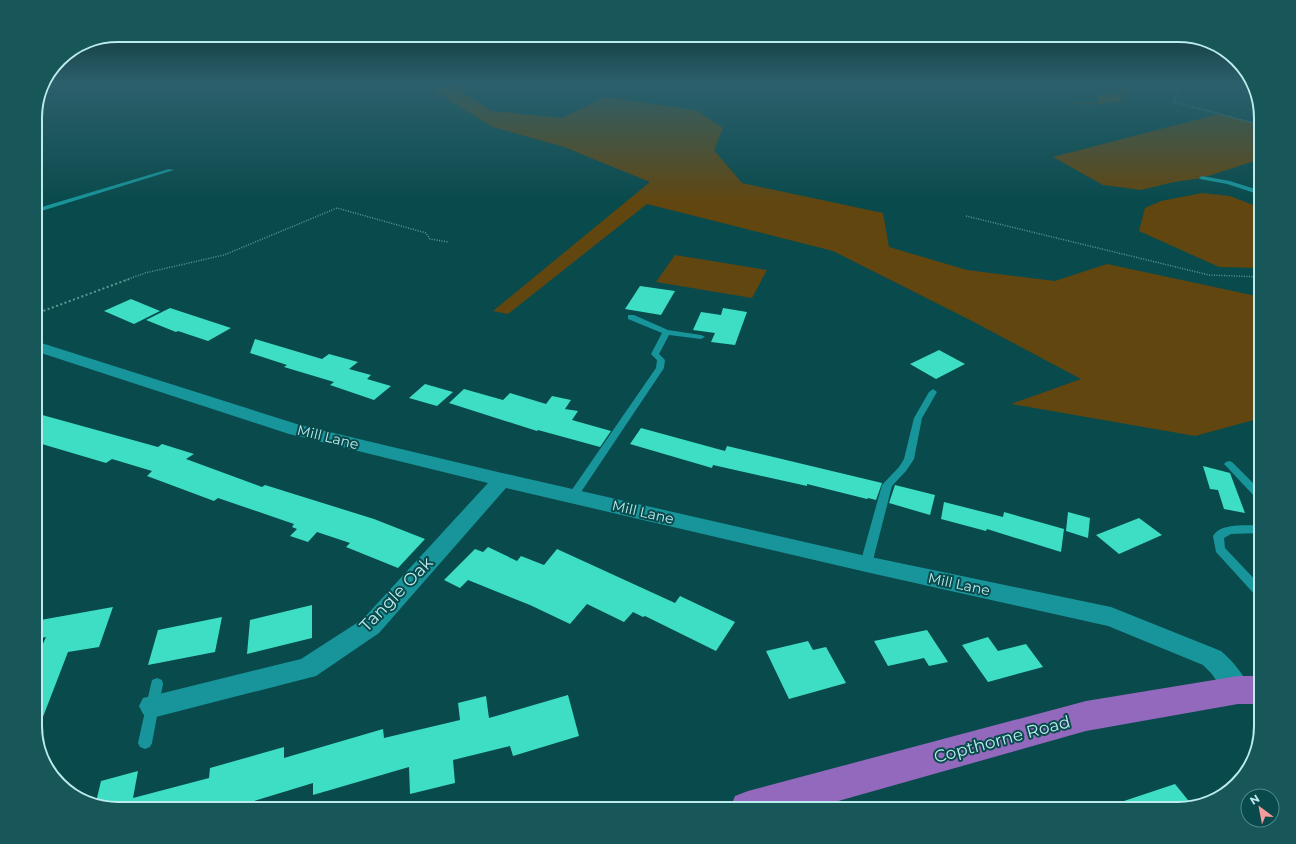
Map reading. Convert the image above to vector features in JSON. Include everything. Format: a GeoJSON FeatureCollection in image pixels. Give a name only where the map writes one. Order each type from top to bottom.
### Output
{"type":"FeatureCollection","features":[{"type":"Feature","properties":{"kind":"highway","name":"Copthorne Road"},"geometry":{"type":"LineString","coordinates":[[773,802],[1086,716],[1250,690]]}},
{"type":"Feature","properties":{"kind":"street","name":"Mill Lane"},"geometry":{"type":"LineString","coordinates":[[42,348],[294,430],[502,480],[866,564],[1111,617],[1212,658],[1250,690]]}},
{"type":"Feature","properties":{"kind":"street","name":"Tangle Oak"},"geometry":{"type":"LineString","coordinates":[[155,695],[307,668],[371,626],[502,480]]}},
{"type":"Feature","properties":{"kind":"lane"},"geometry":{"type":"LineString","coordinates":[[42,209],[171,170]]}},
{"type":"Feature","properties":{"kind":"lane"},"geometry":{"type":"LineString","coordinates":[[1202,178],[1228,182],[1254,191]]}},
{"type":"Feature","properties":{"kind":"lane"},"geometry":{"type":"LineString","coordinates":[[632,317],[666,332],[701,337]]}},
{"type":"Feature","properties":{"kind":"lane"},"geometry":{"type":"LineString","coordinates":[[573,496],[660,368],[661,360],[655,354],[666,332]]}},
{"type":"Feature","properties":{"kind":"lane"},"geometry":{"type":"LineString","coordinates":[[866,564],[887,485],[903,469],[909,459],[918,418],[933,392]]}},
{"type":"Feature","properties":{"kind":"lane"},"geometry":{"type":"LineString","coordinates":[[1229,464],[1254,490]]}},
{"type":"Feature","properties":{"kind":"lane"},"geometry":{"type":"LineString","coordinates":[[1254,529],[1229,530],[1218,536],[1220,549],[1254,586]]}},
{"type":"Feature","properties":{"kind":"lane"},"geometry":{"type":"LineString","coordinates":[[146,743],[155,695]]}},
{"type":"Feature","properties":{"kind":"path"},"geometry":{"type":"LineString","coordinates":[[42,311],[145,273],[224,255],[337,208],[426,233],[430,239],[448,242]]}},
{"type":"Feature","properties":{"kind":"path"},"geometry":{"type":"LineString","coordinates":[[966,216],[1209,275],[1254,277]]}},
{"type":"Feature","properties":{"kind":"shaded area"},"geometry":{"type":"Polygon","coordinates":[[[487,123],[716,123],[723,128],[714,150],[742,183],[883,213],[889,247],[967,270],[1055,281],[1107,264],[1254,296],[1254,420],[1195,436],[1011,404],[1081,379],[970,320],[833,251],[647,204],[508,314],[493,311],[650,182],[564,147],[493,127],[487,123]]]}},
{"type":"Feature","properties":{"kind":"shaded area"},"geometry":{"type":"Polygon","coordinates":[[[1183,123],[1254,123],[1254,161],[1202,178],[1174,182],[1141,190],[1103,185],[1053,157],[1183,123]]]}},
{"type":"Feature","properties":{"kind":"shaded area"},"geometry":{"type":"Polygon","coordinates":[[[1202,193],[1230,196],[1254,205],[1254,268],[1219,267],[1139,231],[1145,208],[1161,201],[1202,193]]]}},
{"type":"Feature","properties":{"kind":"shaded area"},"geometry":{"type":"Polygon","coordinates":[[[675,255],[767,270],[752,298],[656,282],[675,255]]]}},
{"type":"Feature","properties":{"kind":"building"},"geometry":{"type":"Polygon","coordinates":[[[640,286],[675,291],[661,315],[625,309],[640,286]]]}},
{"type":"Feature","properties":{"kind":"building"},"geometry":{"type":"Polygon","coordinates":[[[131,299],[160,311],[134,324],[104,311],[131,299]]]}},
{"type":"Feature","properties":{"kind":"building"},"geometry":{"type":"Polygon","coordinates":[[[170,308],[231,328],[208,341],[178,331],[176,332],[146,320],[170,308]]]}},
{"type":"Feature","properties":{"kind":"building"},"geometry":{"type":"Polygon","coordinates":[[[723,308],[747,312],[735,345],[711,342],[715,333],[693,330],[701,312],[721,315],[723,308]]]}},
{"type":"Feature","properties":{"kind":"building"},"geometry":{"type":"Polygon","coordinates":[[[255,339],[322,359],[329,354],[358,362],[349,369],[371,375],[367,379],[391,386],[374,400],[330,385],[334,382],[284,367],[287,365],[250,353],[255,339]]]}},
{"type":"Feature","properties":{"kind":"building"},"geometry":{"type":"Polygon","coordinates":[[[939,350],[965,364],[936,379],[910,364],[939,350]]]}},
{"type":"Feature","properties":{"kind":"building"},"geometry":{"type":"Polygon","coordinates":[[[425,384],[453,392],[437,406],[409,398],[425,384]]]}},
{"type":"Feature","properties":{"kind":"building"},"geometry":{"type":"Polygon","coordinates":[[[464,389],[503,400],[510,393],[546,404],[552,396],[571,400],[565,409],[578,411],[572,420],[611,431],[600,447],[538,430],[537,431],[449,403],[464,389]]]}},
{"type":"Feature","properties":{"kind":"building"},"geometry":{"type":"Polygon","coordinates":[[[42,415],[158,447],[162,444],[194,454],[186,459],[262,487],[265,485],[374,519],[425,539],[398,568],[346,547],[350,543],[317,532],[308,542],[290,536],[297,529],[292,527],[294,524],[218,498],[214,501],[147,476],[152,471],[112,459],[106,463],[42,444],[42,415]]]}},
{"type":"Feature","properties":{"kind":"building"},"geometry":{"type":"Polygon","coordinates":[[[641,428],[725,451],[727,446],[882,483],[876,500],[713,465],[712,468],[630,444],[641,428]]]}},
{"type":"Feature","properties":{"kind":"building"},"geometry":{"type":"Polygon","coordinates":[[[1203,466],[1230,473],[1245,513],[1224,509],[1218,490],[1210,489],[1203,466]]]}},
{"type":"Feature","properties":{"kind":"building"},"geometry":{"type":"Polygon","coordinates":[[[895,485],[935,495],[930,515],[889,503],[895,485]]]}},
{"type":"Feature","properties":{"kind":"building"},"geometry":{"type":"Polygon","coordinates":[[[944,502],[1003,517],[1004,512],[1064,529],[1061,552],[987,529],[986,531],[941,519],[944,502]]]}},
{"type":"Feature","properties":{"kind":"building"},"geometry":{"type":"Polygon","coordinates":[[[1068,512],[1090,518],[1088,538],[1066,531],[1068,512]]]}},
{"type":"Feature","properties":{"kind":"building"},"geometry":{"type":"Polygon","coordinates":[[[1139,518],[1162,535],[1119,554],[1096,535],[1139,518]]]}},
{"type":"Feature","properties":{"kind":"building"},"geometry":{"type":"Polygon","coordinates":[[[488,547],[517,561],[521,556],[544,565],[557,549],[675,603],[680,596],[735,622],[716,651],[645,616],[643,617],[633,612],[624,622],[587,604],[570,624],[530,605],[468,580],[460,588],[444,580],[475,549],[483,552],[488,547]]]}},
{"type":"Feature","properties":{"kind":"building"},"geometry":{"type":"Polygon","coordinates":[[[312,605],[312,638],[247,654],[250,620],[312,605]]]}},
{"type":"Feature","properties":{"kind":"building"},"geometry":{"type":"Polygon","coordinates":[[[113,607],[99,647],[68,652],[42,719],[42,646],[46,637],[42,638],[42,620],[113,607]]]}},
{"type":"Feature","properties":{"kind":"building"},"geometry":{"type":"Polygon","coordinates":[[[222,617],[215,652],[148,665],[158,630],[222,617]]]}},
{"type":"Feature","properties":{"kind":"building"},"geometry":{"type":"Polygon","coordinates":[[[927,630],[948,662],[929,666],[924,658],[888,666],[874,641],[927,630]]]}},
{"type":"Feature","properties":{"kind":"building"},"geometry":{"type":"Polygon","coordinates":[[[988,637],[998,651],[1026,644],[1043,667],[988,682],[962,645],[988,637]]]}},
{"type":"Feature","properties":{"kind":"building"},"geometry":{"type":"Polygon","coordinates":[[[808,641],[813,650],[826,647],[846,683],[789,699],[766,651],[808,641]]]}},
{"type":"Feature","properties":{"kind":"building"},"geometry":{"type":"Polygon","coordinates":[[[568,695],[579,736],[513,756],[510,746],[453,760],[455,783],[410,794],[409,767],[313,795],[313,783],[251,802],[118,802],[97,799],[101,781],[138,771],[133,798],[209,778],[210,768],[284,747],[284,758],[383,729],[384,738],[460,720],[458,703],[486,696],[489,718],[568,695]]]}},
{"type":"Feature","properties":{"kind":"building"},"geometry":{"type":"Polygon","coordinates":[[[1175,784],[1189,801],[1178,802],[1121,802],[1175,784]]]}}]}
